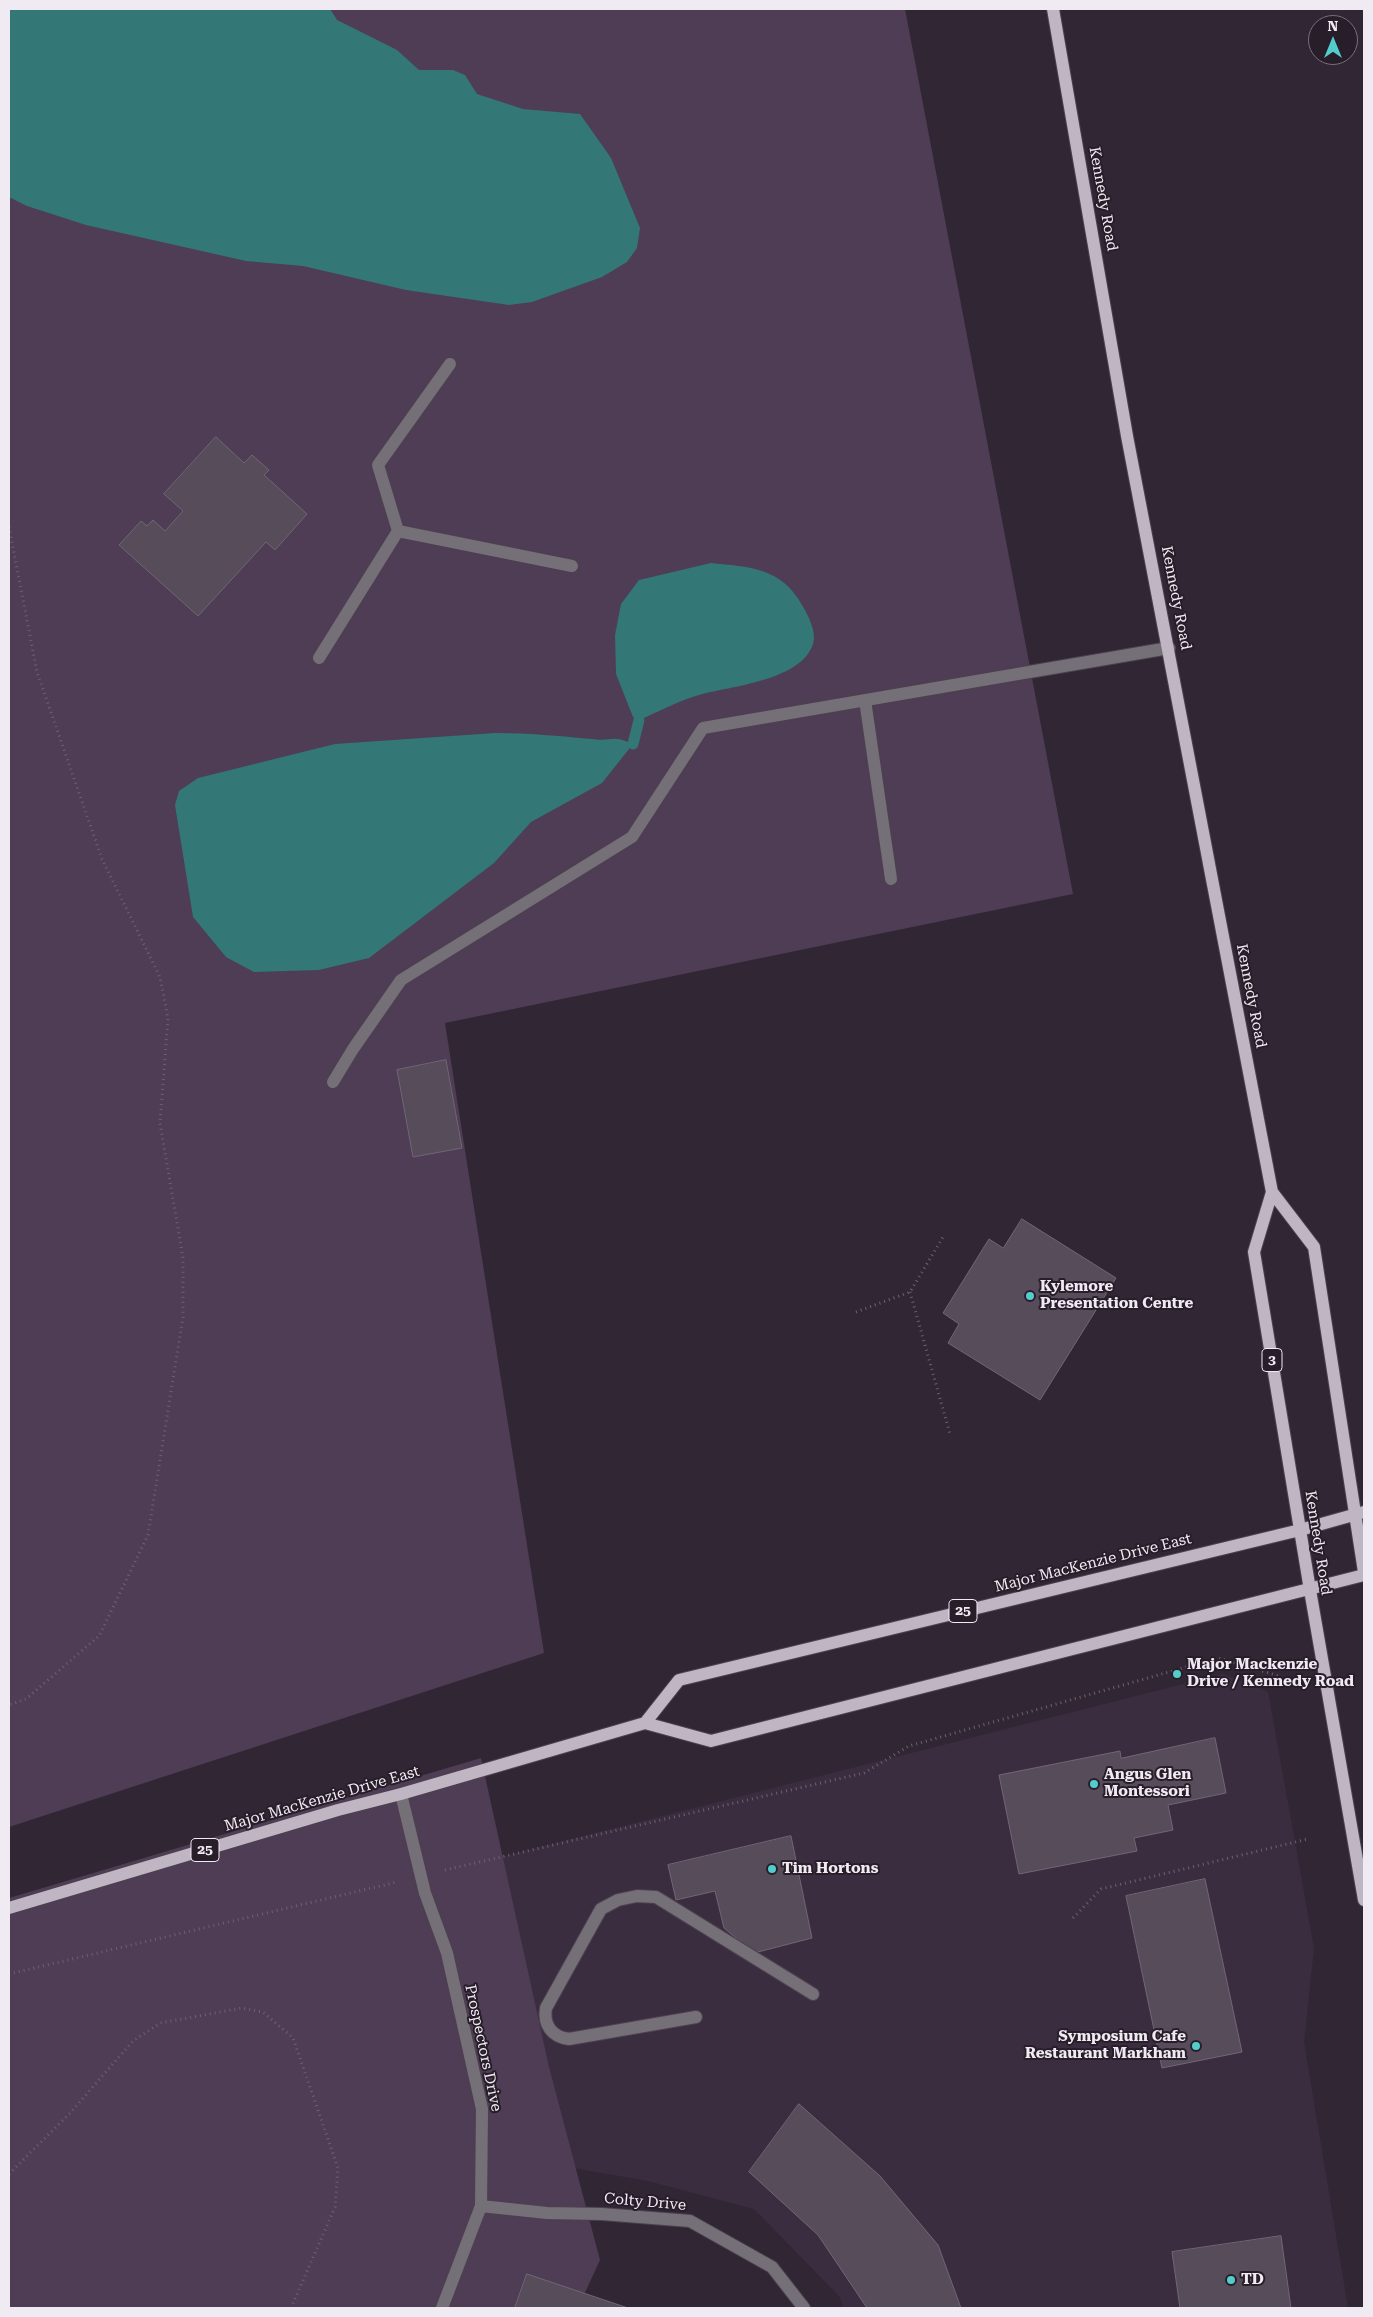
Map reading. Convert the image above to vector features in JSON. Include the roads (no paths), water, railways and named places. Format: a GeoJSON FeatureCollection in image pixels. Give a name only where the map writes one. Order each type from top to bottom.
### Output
{"type":"FeatureCollection","features":[{"type":"Feature","properties":{"kind":"main road","name":"Kennedy Road"},"geometry":{"type":"LineString","coordinates":[[1053,9],[1127,436],[1272,1192],[1314,1247],[1360,1513],[1364,1574]]}},
{"type":"Feature","properties":{"kind":"main road","name":"Kennedy Road"},"geometry":{"type":"LineString","coordinates":[[1272,1192],[1254,1252],[1364,1900]]}},
{"type":"Feature","properties":{"kind":"main road","name":"Major MacKenzie Drive East"},"geometry":{"type":"LineString","coordinates":[[9,1908],[338,1810],[401,1794],[645,1723],[679,1680],[1300,1530],[1360,1513]]}},
{"type":"Feature","properties":{"kind":"main road"},"geometry":{"type":"LineString","coordinates":[[645,1723],[711,1741],[1310,1590],[1364,1574]]}},
{"type":"Feature","properties":{"kind":"street"},"geometry":{"type":"LineString","coordinates":[[318,658],[398,531],[378,465],[450,364]]}},
{"type":"Feature","properties":{"kind":"street"},"geometry":{"type":"LineString","coordinates":[[398,531],[572,566]]}},
{"type":"Feature","properties":{"kind":"street"},"geometry":{"type":"LineString","coordinates":[[333,1082],[353,1049],[401,980],[632,838],[703,728],[1169,648]]}},
{"type":"Feature","properties":{"kind":"street"},"geometry":{"type":"LineString","coordinates":[[865,700],[891,879]]}},
{"type":"Feature","properties":{"kind":"street","name":"Prospectors Drive"},"geometry":{"type":"LineString","coordinates":[[401,1794],[421,1876],[447,1953],[482,2109],[481,2206],[442,2308]]}},
{"type":"Feature","properties":{"kind":"street"},"geometry":{"type":"LineString","coordinates":[[696,2017],[569,2039],[555,2035],[546,2023],[545,2016],[546,2008],[601,1909],[618,1900],[637,1896],[656,1897],[813,1994]]}},
{"type":"Feature","properties":{"kind":"street","name":"Colty Drive"},"geometry":{"type":"LineString","coordinates":[[481,2206],[547,2213],[602,2214],[690,2221],[772,2267],[804,2308]]}},
{"type":"Feature","properties":{"kind":"waterway"},"geometry":{"type":"LineString","coordinates":[[633,744],[639,720]]}},
{"type":"Feature","properties":{"kind":"place","name":"Kylemore Presentation Centre"},"geometry":{"type":"Point","coordinates":[1030,1296]}},
{"type":"Feature","properties":{"kind":"place","name":"Major Mackenzie Drive / Kennedy Road"},"geometry":{"type":"Point","coordinates":[1177,1674]}},
{"type":"Feature","properties":{"kind":"place","name":"Angus Glen Montessori"},"geometry":{"type":"Point","coordinates":[1094,1784]}},
{"type":"Feature","properties":{"kind":"place","name":"Tim Hortons"},"geometry":{"type":"Point","coordinates":[772,1869]}},
{"type":"Feature","properties":{"kind":"place","name":"Symposium Cafe Restaurant Markham"},"geometry":{"type":"Point","coordinates":[1196,2046]}},
{"type":"Feature","properties":{"kind":"place","name":"TD"},"geometry":{"type":"Point","coordinates":[1231,2280]}}]}
